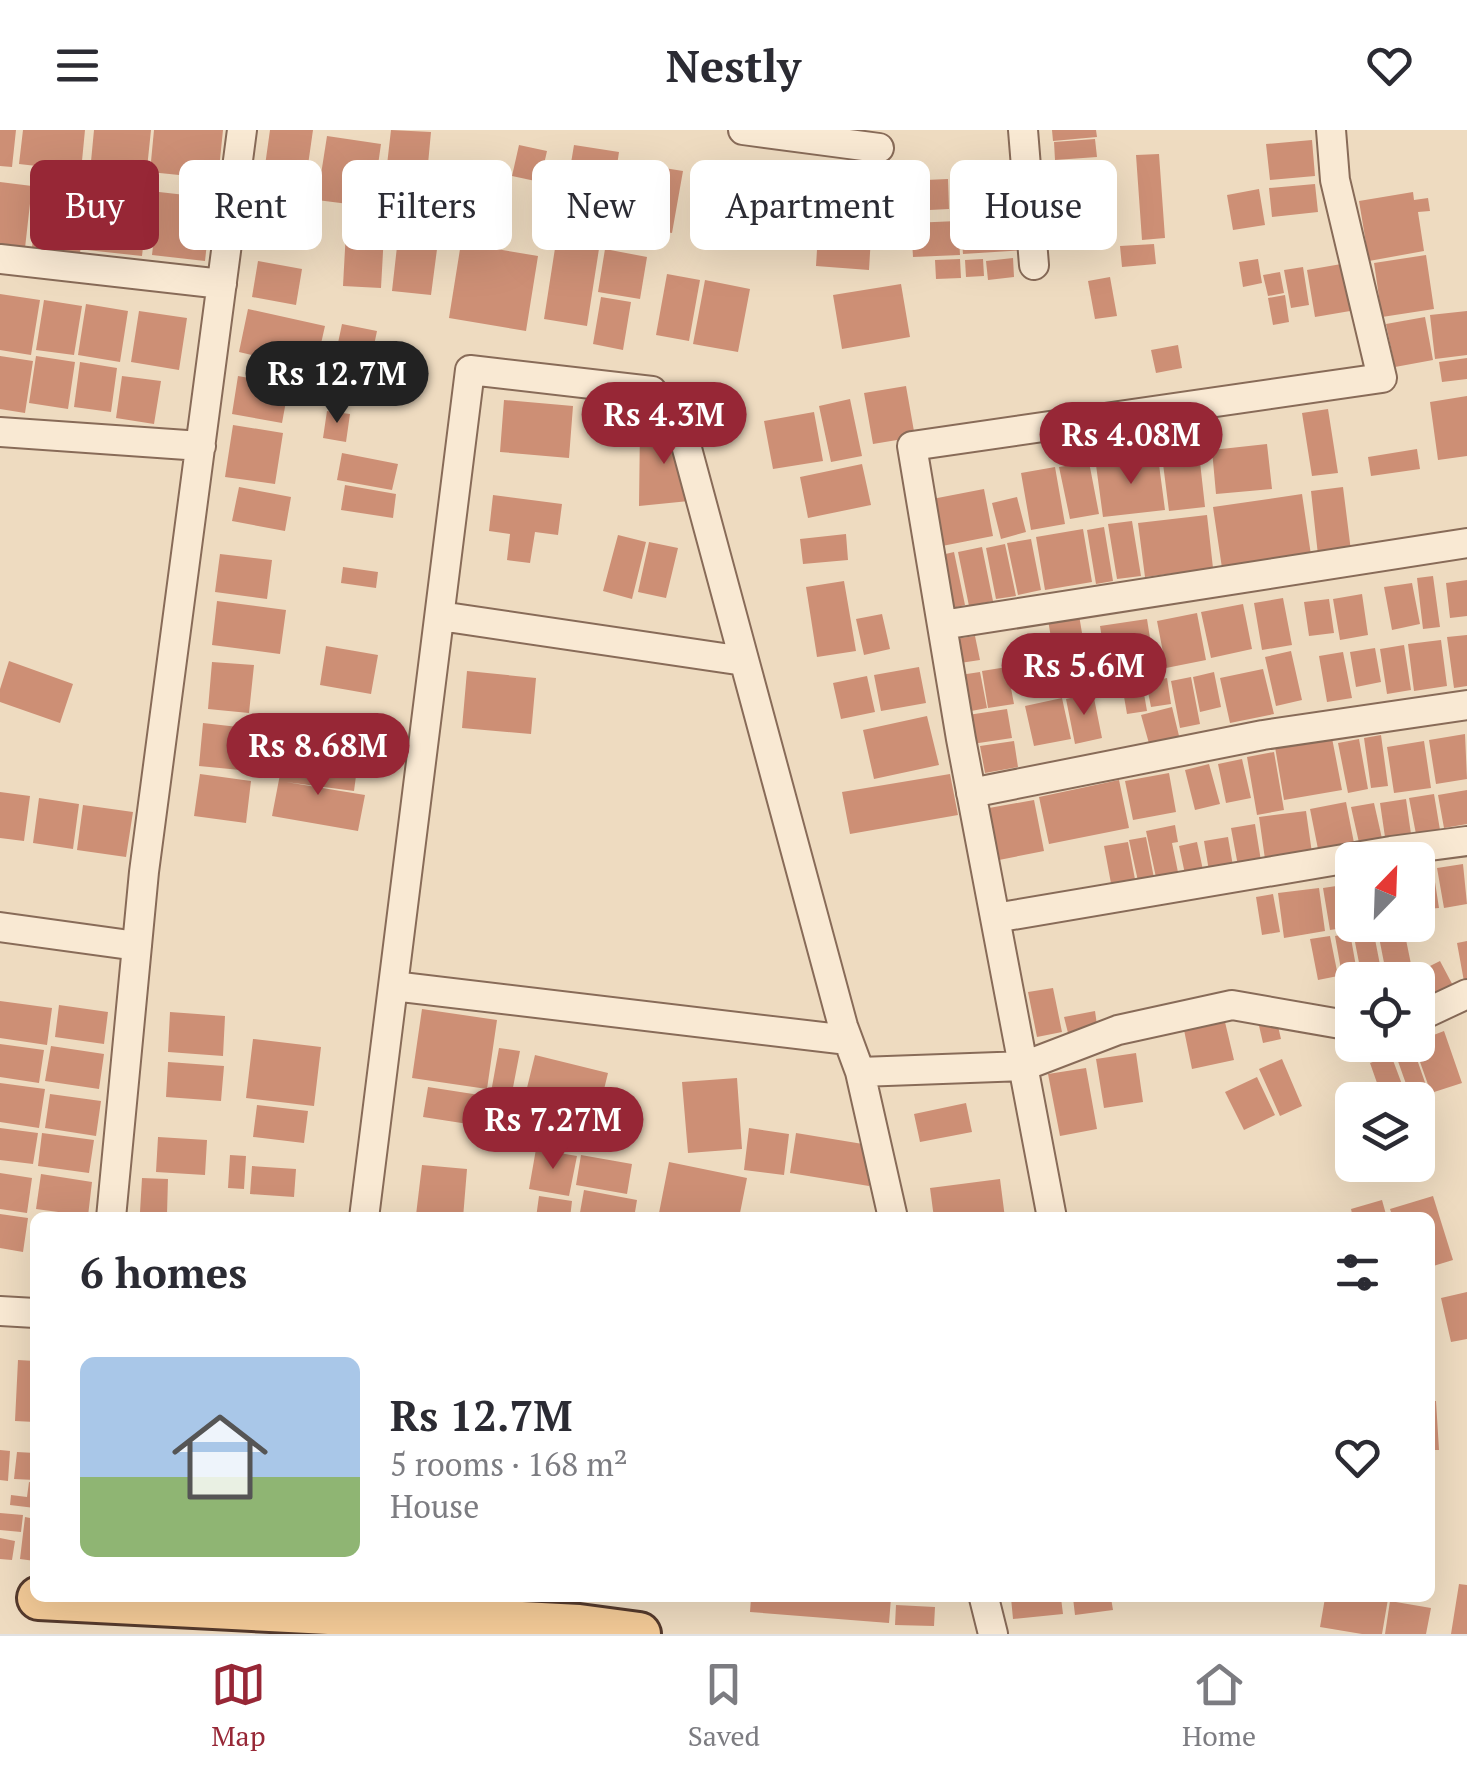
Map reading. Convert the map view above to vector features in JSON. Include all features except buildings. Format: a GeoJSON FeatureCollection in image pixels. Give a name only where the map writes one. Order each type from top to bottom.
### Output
{"type":"FeatureCollection","features":[{"type":"Feature","properties":{"kind":"main road"},"geometry":{"type":"LineString","coordinates":[[0,1595],[30,1597]]}},
{"type":"Feature","properties":{"kind":"main road"},"geometry":{"type":"LineString","coordinates":[[205,1602],[316,1605],[639,1634]]}},
{"type":"Feature","properties":{"kind":"street"},"geometry":{"type":"LineString","coordinates":[[112,1212],[144,872],[242,130]]}},
{"type":"Feature","properties":{"kind":"street"},"geometry":{"type":"LineString","coordinates":[[743,130],[879,148]]}},
{"type":"Feature","properties":{"kind":"street"},"geometry":{"type":"LineString","coordinates":[[1022,130],[1034,264]]}},
{"type":"Feature","properties":{"kind":"street"},"geometry":{"type":"LineString","coordinates":[[1051,1212],[971,793],[912,446],[1382,378],[1335,180],[1331,130]]}},
{"type":"Feature","properties":{"kind":"street"},"geometry":{"type":"LineString","coordinates":[[0,259],[222,284]]}},
{"type":"Feature","properties":{"kind":"street"},"geometry":{"type":"LineString","coordinates":[[365,1212],[470,370],[652,391],[682,430],[848,1040],[860,1072],[892,1212]]}},
{"type":"Feature","properties":{"kind":"street"},"geometry":{"type":"LineString","coordinates":[[0,432],[200,446]]}},
{"type":"Feature","properties":{"kind":"street"},"geometry":{"type":"LineString","coordinates":[[942,625],[1467,543]]}},
{"type":"Feature","properties":{"kind":"street"},"geometry":{"type":"LineString","coordinates":[[440,616],[744,661]]}},
{"type":"Feature","properties":{"kind":"street"},"geometry":{"type":"LineString","coordinates":[[971,793],[1263,735],[1467,705]]}},
{"type":"Feature","properties":{"kind":"street"},"geometry":{"type":"LineString","coordinates":[[995,918],[1467,841]]}},
{"type":"Feature","properties":{"kind":"street"},"geometry":{"type":"LineString","coordinates":[[0,927],[137,946]]}},
{"type":"Feature","properties":{"kind":"street"},"geometry":{"type":"LineString","coordinates":[[393,986],[848,1040]]}},
{"type":"Feature","properties":{"kind":"street"},"geometry":{"type":"LineString","coordinates":[[1435,1009],[1466,997]]}},
{"type":"Feature","properties":{"kind":"street"},"geometry":{"type":"LineString","coordinates":[[860,1072],[1023,1065],[1118,1030],[1232,1004],[1335,1023]]}},
{"type":"Feature","properties":{"kind":"street"},"geometry":{"type":"LineString","coordinates":[[0,1311],[30,1313]]}},
{"type":"Feature","properties":{"kind":"street"},"geometry":{"type":"LineString","coordinates":[[985,1602],[994,1634]]}}]}
